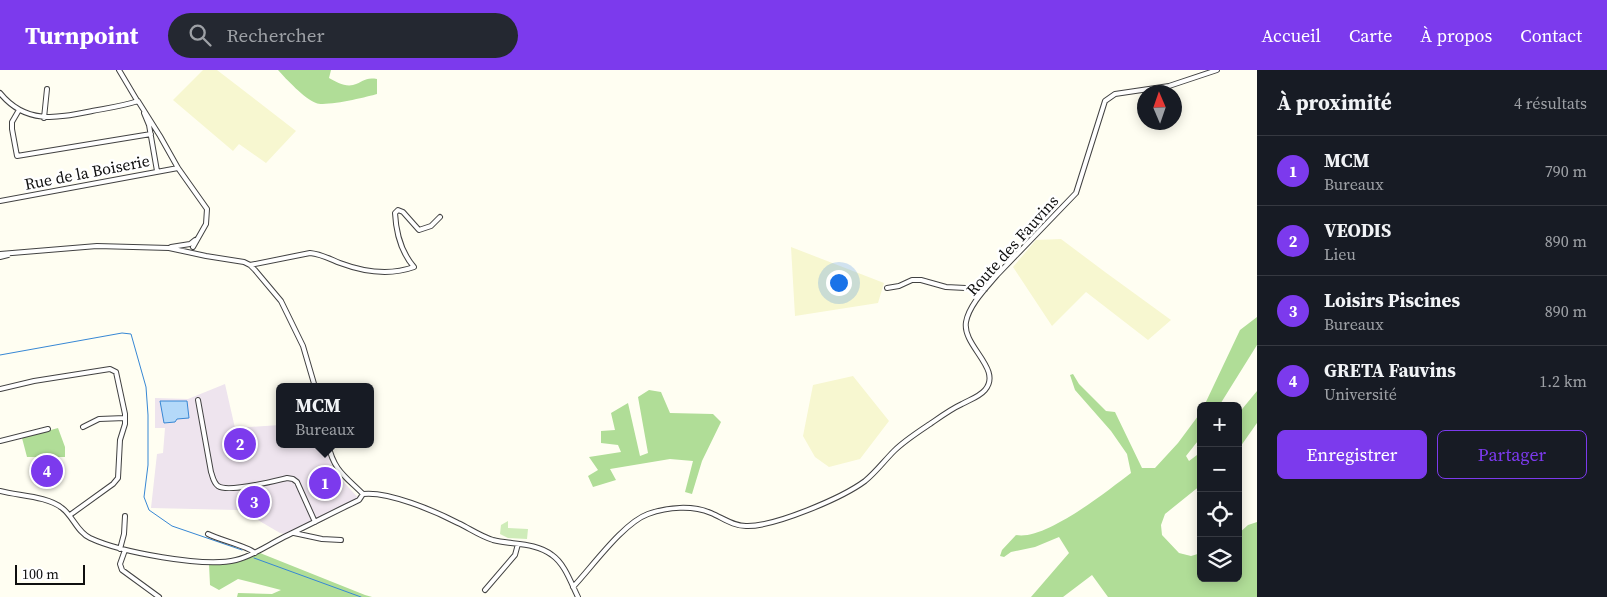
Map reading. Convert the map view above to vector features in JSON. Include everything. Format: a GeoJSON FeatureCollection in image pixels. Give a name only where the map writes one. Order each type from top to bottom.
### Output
{"type":"FeatureCollection","features":[{"type":"Feature","properties":{"kind":"street"},"geometry":{"type":"LineString","coordinates":[[119,70],[178,168],[207,209],[206,224],[190,246],[188,252]]}},
{"type":"Feature","properties":{"kind":"street","name":"Route des Fauvins"},"geometry":{"type":"LineString","coordinates":[[573,587],[607,547],[640,517],[686,507],[712,513],[736,525],[754,526],[794,516],[866,480],[905,442],[949,411],[979,395],[986,388],[989,378],[988,369],[969,340],[966,327],[968,315],[986,289],[1076,193],[1104,105],[1108,98],[1121,93],[1176,84],[1218,70]]}},
{"type":"Feature","properties":{"kind":"street"},"geometry":{"type":"LineString","coordinates":[[44,118],[47,89]]}},
{"type":"Feature","properties":{"kind":"street"},"geometry":{"type":"LineString","coordinates":[[0,93],[18,110],[44,118],[63,117],[138,101]]}},
{"type":"Feature","properties":{"kind":"street"},"geometry":{"type":"LineString","coordinates":[[138,101],[147,121],[157,171]]}},
{"type":"Feature","properties":{"kind":"street"},"geometry":{"type":"LineString","coordinates":[[18,110],[12,122],[12,129],[18,156],[160,136]]}},
{"type":"Feature","properties":{"kind":"street","name":"Rue de la Boiserie"},"geometry":{"type":"LineString","coordinates":[[0,201],[178,168]]}},
{"type":"Feature","properties":{"kind":"street"},"geometry":{"type":"LineString","coordinates":[[250,265],[310,253],[318,254],[351,267],[375,272],[392,272],[414,267],[405,253],[396,229],[395,213],[398,210],[402,212],[420,230],[431,226],[440,217]]}},
{"type":"Feature","properties":{"kind":"street"},"geometry":{"type":"LineString","coordinates":[[0,255],[96,246],[169,248],[190,246],[200,255]]}},
{"type":"Feature","properties":{"kind":"street"},"geometry":{"type":"LineString","coordinates":[[188,252],[184,248],[190,246]]}},
{"type":"Feature","properties":{"kind":"street"},"geometry":{"type":"LineString","coordinates":[[169,248],[200,255],[237,260],[250,265],[276,294],[286,310],[303,346],[314,383]]}},
{"type":"Feature","properties":{"kind":"street"},"geometry":{"type":"LineString","coordinates":[[887,288],[899,286],[912,280],[921,280],[946,287],[986,289]]}},
{"type":"Feature","properties":{"kind":"street"},"geometry":{"type":"LineString","coordinates":[[0,389],[34,381],[112,370],[116,372],[125,418],[125,428],[120,440],[118,478],[117,481],[70,515]]}},
{"type":"Feature","properties":{"kind":"street"},"geometry":{"type":"LineString","coordinates":[[198,400],[214,481],[220,487],[227,488],[287,478],[293,479],[297,482],[315,522]]}},
{"type":"Feature","properties":{"kind":"street"},"geometry":{"type":"LineString","coordinates":[[83,427],[100,419],[125,418]]}},
{"type":"Feature","properties":{"kind":"street"},"geometry":{"type":"LineString","coordinates":[[0,441],[48,429]]}},
{"type":"Feature","properties":{"kind":"street"},"geometry":{"type":"LineString","coordinates":[[329,448],[338,470],[362,494],[379,495],[407,503],[442,515],[491,539],[536,547],[554,556],[564,569],[578,597]]}},
{"type":"Feature","properties":{"kind":"street"},"geometry":{"type":"LineString","coordinates":[[0,491],[52,502],[70,515],[81,531],[88,537],[122,549],[171,558],[216,562],[240,559],[255,553],[361,498],[362,494]]}},
{"type":"Feature","properties":{"kind":"street"},"geometry":{"type":"LineString","coordinates":[[125,516],[120,564],[122,570],[159,597]]}},
{"type":"Feature","properties":{"kind":"street"},"geometry":{"type":"LineString","coordinates":[[294,533],[322,539],[341,540]]}},
{"type":"Feature","properties":{"kind":"street"},"geometry":{"type":"LineString","coordinates":[[208,534],[248,548],[255,553]]}},
{"type":"Feature","properties":{"kind":"street"},"geometry":{"type":"LineString","coordinates":[[485,590],[515,555],[518,544]]}},
{"type":"Feature","properties":{"kind":"shaded area"},"geometry":{"type":"Polygon","coordinates":[[[225,384],[235,428],[276,425],[276,448],[330,448],[332,466],[361,501],[293,536],[280,533],[237,510],[151,508],[157,454],[163,453],[165,428],[155,428],[155,398],[188,399],[225,384]]]}},
{"type":"Feature","properties":{"kind":"green space"},"geometry":{"type":"Polygon","coordinates":[[[203,70],[217,70],[296,131],[266,163],[239,144],[233,151],[173,100],[203,70]]]}},
{"type":"Feature","properties":{"kind":"green space"},"geometry":{"type":"Polygon","coordinates":[[[278,70],[331,70],[329,78],[347,85],[353,85],[367,79],[377,79],[377,94],[337,103],[316,103],[301,93],[278,70]]]}},
{"type":"Feature","properties":{"kind":"green space"},"geometry":{"type":"Polygon","coordinates":[[[1061,239],[1171,320],[1148,340],[1086,292],[1052,326],[1013,267],[1036,240],[1061,239]]]}},
{"type":"Feature","properties":{"kind":"green space"},"geometry":{"type":"Polygon","coordinates":[[[791,247],[884,283],[878,303],[795,316],[791,247]]]}},
{"type":"Feature","properties":{"kind":"green space"},"geometry":{"type":"Polygon","coordinates":[[[1257,317],[1257,345],[1221,402],[1206,402],[1240,330],[1257,317]]]}},
{"type":"Feature","properties":{"kind":"green space"},"geometry":{"type":"Polygon","coordinates":[[[1073,374],[1079,384],[1106,411],[1115,412],[1142,468],[1155,468],[1178,443],[1197,417],[1197,442],[1186,456],[1189,461],[1197,455],[1197,488],[1165,514],[1161,525],[1162,535],[1179,553],[1191,556],[1197,554],[1197,582],[1242,582],[1242,530],[1248,525],[1257,522],[1257,597],[1108,597],[1092,575],[1063,597],[1031,597],[1069,553],[1059,537],[1035,547],[1011,552],[1004,557],[1000,556],[1002,550],[1016,535],[1028,535],[1059,523],[1092,502],[1131,473],[1127,454],[1111,431],[1075,390],[1070,375],[1073,374]]]}},
{"type":"Feature","properties":{"kind":"green space"},"geometry":{"type":"Polygon","coordinates":[[[853,376],[889,421],[860,459],[829,467],[815,457],[803,436],[813,385],[853,376]]]}},
{"type":"Feature","properties":{"kind":"green space"},"geometry":{"type":"Polygon","coordinates":[[[649,390],[661,392],[670,413],[713,414],[721,422],[702,461],[692,494],[685,492],[693,461],[670,459],[610,469],[616,480],[593,487],[588,476],[598,470],[589,457],[621,452],[618,445],[601,443],[601,431],[615,430],[611,413],[628,403],[640,456],[648,453],[638,397],[649,390]]]}},
{"type":"Feature","properties":{"kind":"green space"},"geometry":{"type":"Polygon","coordinates":[[[1257,391],[1257,423],[1242,444],[1242,409],[1257,391]]]}},
{"type":"Feature","properties":{"kind":"green space"},"geometry":{"type":"Polygon","coordinates":[[[58,428],[65,447],[65,457],[27,457],[22,438],[58,428]]]}},
{"type":"Feature","properties":{"kind":"green space"},"geometry":{"type":"Polygon","coordinates":[[[508,521],[508,528],[528,529],[527,539],[508,538],[500,534],[501,525],[508,521]]]}},
{"type":"Feature","properties":{"kind":"green space"},"geometry":{"type":"Polygon","coordinates":[[[260,553],[372,597],[237,597],[238,593],[272,594],[281,590],[238,579],[219,590],[210,585],[209,564],[235,563],[260,553]]]}},
{"type":"Feature","properties":{"kind":"water"},"geometry":{"type":"Polygon","coordinates":[[[160,401],[187,401],[189,418],[164,423],[160,401]]]}},
{"type":"Feature","properties":{"kind":"waterway"},"geometry":{"type":"LineString","coordinates":[[0,355],[122,333],[131,334],[146,387],[148,465],[144,497],[149,510],[172,526],[242,550]]}},
{"type":"Feature","properties":{"kind":"waterway"},"geometry":{"type":"LineString","coordinates":[[254,558],[361,597]]}},
{"type":"Feature","properties":{"kind":"place","name":"VEODIS"},"geometry":{"type":"Point","coordinates":[240,444]}},
{"type":"Feature","properties":{"kind":"place","name":"GRETA Fauvins"},"geometry":{"type":"Point","coordinates":[47,471]}},
{"type":"Feature","properties":{"kind":"place","name":"MCM"},"geometry":{"type":"Point","coordinates":[325,483]}},
{"type":"Feature","properties":{"kind":"place","name":"Loisirs Piscines"},"geometry":{"type":"Point","coordinates":[254,502]}}]}
